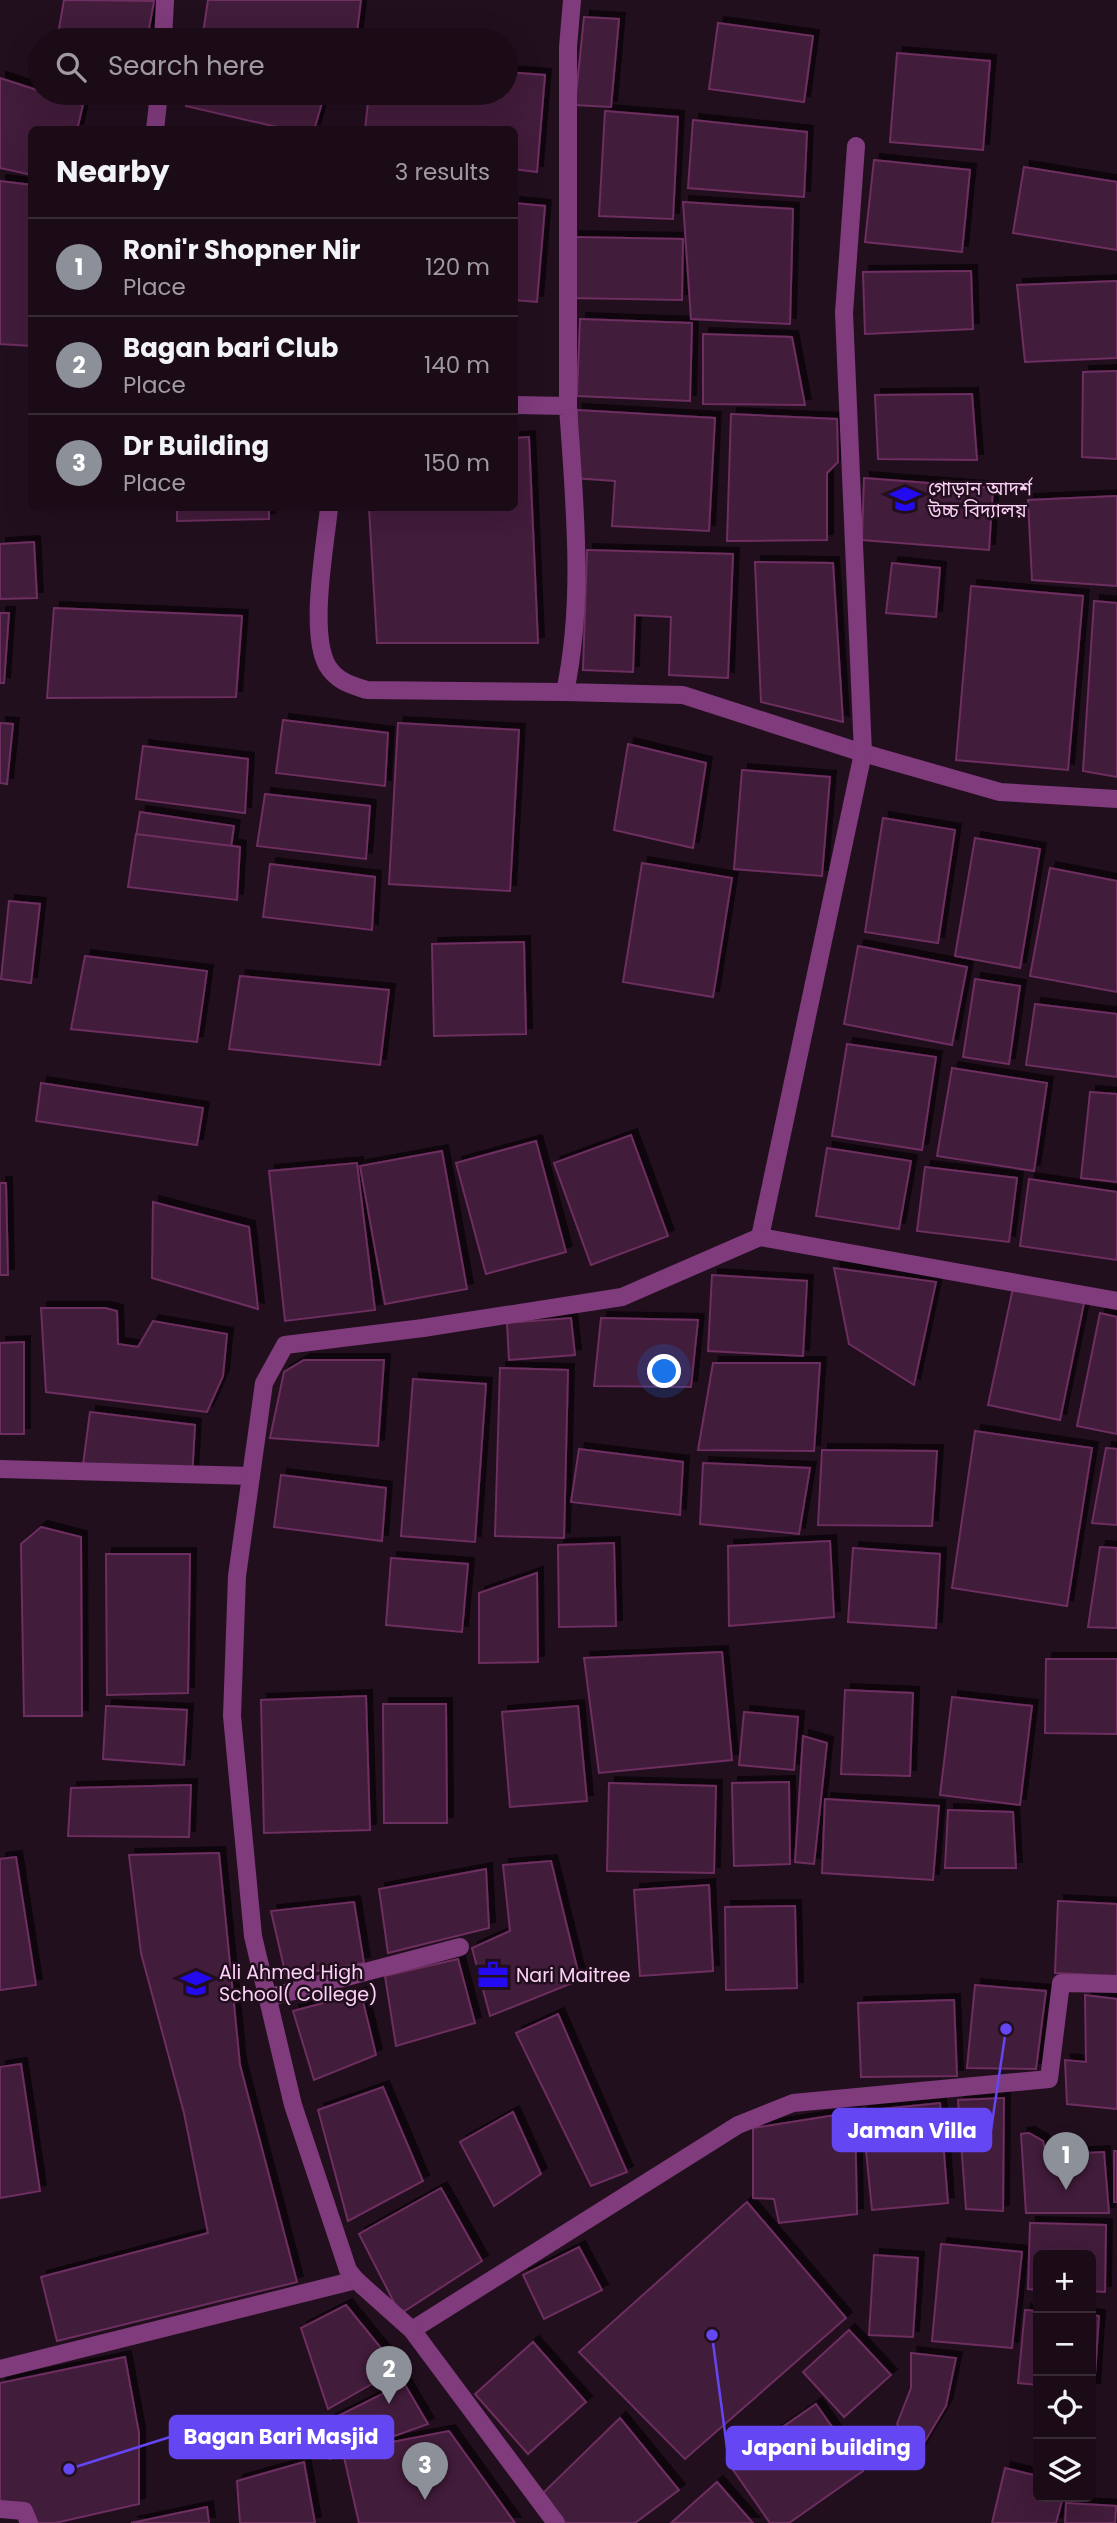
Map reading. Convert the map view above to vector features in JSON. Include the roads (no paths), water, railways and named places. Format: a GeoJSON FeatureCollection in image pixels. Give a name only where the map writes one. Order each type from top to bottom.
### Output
{"type":"FeatureCollection","features":[{"type":"Feature","properties":{"kind":"street"},"geometry":{"type":"LineString","coordinates":[[164,28],[165,0]]}},
{"type":"Feature","properties":{"kind":"street"},"geometry":{"type":"LineString","coordinates":[[565,692],[574,651],[576,530],[568,405],[568,47],[572,0]]}},
{"type":"Feature","properties":{"kind":"street"},"geometry":{"type":"LineString","coordinates":[[155,126],[158,105]]}},
{"type":"Feature","properties":{"kind":"street"},"geometry":{"type":"LineString","coordinates":[[760,1237],[863,753],[845,313],[856,146]]}},
{"type":"Feature","properties":{"kind":"street"},"geometry":{"type":"LineString","coordinates":[[518,405],[568,405]]}},
{"type":"Feature","properties":{"kind":"street"},"geometry":{"type":"LineString","coordinates":[[329,511],[319,645],[328,667],[344,683],[367,690],[683,695],[863,753],[1000,792],[1117,799]]}},
{"type":"Feature","properties":{"kind":"street"},"geometry":{"type":"LineString","coordinates":[[556,2523],[412,2330],[348,2270],[293,2105],[253,1936],[232,1716],[237,1576],[264,1384],[285,1345],[423,1328],[622,1297],[760,1237],[1117,1301]]}},
{"type":"Feature","properties":{"kind":"street"},"geometry":{"type":"LineString","coordinates":[[0,1469],[251,1476]]}},
{"type":"Feature","properties":{"kind":"street"},"geometry":{"type":"LineString","coordinates":[[267,1998],[460,1947]]}},
{"type":"Feature","properties":{"kind":"street"},"geometry":{"type":"LineString","coordinates":[[412,2330],[738,2125],[793,2103],[1049,2079],[1061,1983],[1117,1984]]}},
{"type":"Feature","properties":{"kind":"street"},"geometry":{"type":"LineString","coordinates":[[0,2369],[356,2280]]}},
{"type":"Feature","properties":{"kind":"street"},"geometry":{"type":"LineString","coordinates":[[0,2509],[24,2511],[29,2523]]}},
{"type":"Feature","properties":{"kind":"place","name":"গোড়ান আদর্শ উচ্চ বিদ্যালয়"},"geometry":{"type":"Point","coordinates":[905,499]}},
{"type":"Feature","properties":{"kind":"place","name":"Nari Maitree"},"geometry":{"type":"Point","coordinates":[493,1975]}},
{"type":"Feature","properties":{"kind":"place","name":"Ali Ahmed High School( College)"},"geometry":{"type":"Point","coordinates":[196,1983]}},
{"type":"Feature","properties":{"kind":"place","name":"Jaman Villa"},"geometry":{"type":"Point","coordinates":[1006,2029]}},
{"type":"Feature","properties":{"kind":"place","name":"Roni'r Shopner Nir"},"geometry":{"type":"Point","coordinates":[1066,2190]}},
{"type":"Feature","properties":{"kind":"place","name":"Japani building"},"geometry":{"type":"Point","coordinates":[712,2335]}},
{"type":"Feature","properties":{"kind":"place","name":"Bagan bari Club"},"geometry":{"type":"Point","coordinates":[389,2404]}},
{"type":"Feature","properties":{"kind":"place","name":"Bagan Bari Masjid"},"geometry":{"type":"Point","coordinates":[69,2469]}},
{"type":"Feature","properties":{"kind":"place","name":"Dr Building"},"geometry":{"type":"Point","coordinates":[425,2500]}}]}
